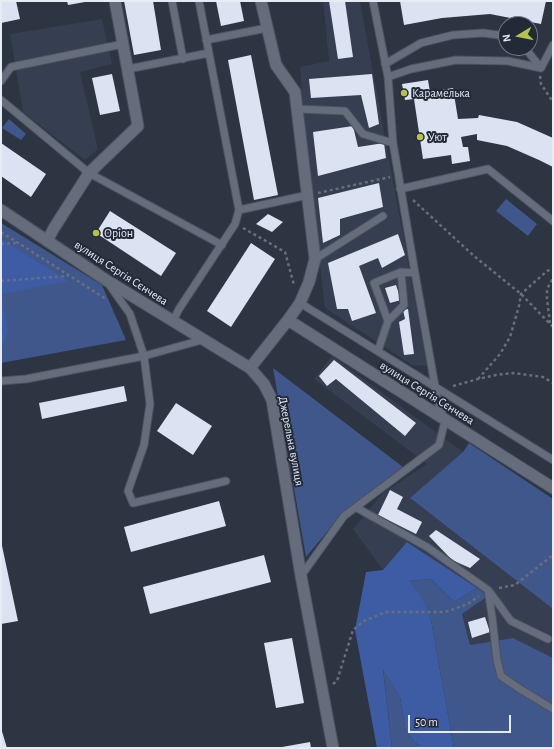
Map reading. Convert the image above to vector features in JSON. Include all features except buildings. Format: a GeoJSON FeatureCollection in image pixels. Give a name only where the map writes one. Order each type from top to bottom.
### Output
{"type":"FeatureCollection","features":[{"type":"Feature","properties":{"kind":"street"},"geometry":{"type":"LineString","coordinates":[[47,241],[89,173],[138,126],[116,1]]}},
{"type":"Feature","properties":{"kind":"street"},"geometry":{"type":"LineString","coordinates":[[250,368],[300,303],[309,282],[315,259],[295,92],[276,65],[261,1]]}},
{"type":"Feature","properties":{"kind":"street","name":"вулиця Сергія Сєнчева"},"geometry":{"type":"LineString","coordinates":[[1,210],[106,280],[250,368]]}},
{"type":"Feature","properties":{"kind":"street","name":"вулиця Сергія Сєнчева"},"geometry":{"type":"LineString","coordinates":[[288,320],[445,421],[553,488]]}},
{"type":"Feature","properties":{"kind":"street","name":"Джерельна вулиця"},"geometry":{"type":"LineString","coordinates":[[250,368],[264,384],[272,400],[301,576],[333,748]]}},
{"type":"Feature","properties":{"kind":"lane"},"geometry":{"type":"LineString","coordinates":[[172,1],[183,59]]}},
{"type":"Feature","properties":{"kind":"lane"},"geometry":{"type":"LineString","coordinates":[[173,321],[179,309],[235,224],[240,210],[199,1]]}},
{"type":"Feature","properties":{"kind":"lane"},"geometry":{"type":"LineString","coordinates":[[301,576],[344,516],[357,508],[439,445],[445,421],[438,403],[400,189],[393,143],[388,77],[373,1]]}},
{"type":"Feature","properties":{"kind":"lane"},"geometry":{"type":"LineString","coordinates":[[206,40],[267,28]]}},
{"type":"Feature","properties":{"kind":"lane"},"geometry":{"type":"LineString","coordinates":[[385,64],[421,43],[453,35],[483,33],[498,35]]}},
{"type":"Feature","properties":{"kind":"lane"},"geometry":{"type":"LineString","coordinates":[[1,81],[11,67],[123,44]]}},
{"type":"Feature","properties":{"kind":"lane"},"geometry":{"type":"LineString","coordinates":[[541,68],[553,45]]}},
{"type":"Feature","properties":{"kind":"lane"},"geometry":{"type":"LineString","coordinates":[[128,69],[209,54]]}},
{"type":"Feature","properties":{"kind":"lane"},"geometry":{"type":"LineString","coordinates":[[531,56],[541,68]]}},
{"type":"Feature","properties":{"kind":"lane"},"geometry":{"type":"LineString","coordinates":[[388,77],[411,69],[456,60],[508,61],[541,68]]}},
{"type":"Feature","properties":{"kind":"lane"},"geometry":{"type":"LineString","coordinates":[[1,100],[89,173],[222,245]]}},
{"type":"Feature","properties":{"kind":"lane"},"geometry":{"type":"LineString","coordinates":[[297,109],[345,111],[363,134],[393,143]]}},
{"type":"Feature","properties":{"kind":"lane"},"geometry":{"type":"LineString","coordinates":[[400,189],[488,169],[553,221]]}},
{"type":"Feature","properties":{"kind":"lane"},"geometry":{"type":"LineString","coordinates":[[240,210],[308,195]]}},
{"type":"Feature","properties":{"kind":"lane"},"geometry":{"type":"LineString","coordinates":[[315,259],[383,216]]}},
{"type":"Feature","properties":{"kind":"lane"},"geometry":{"type":"LineString","coordinates":[[388,321],[374,283],[401,272],[415,273]]}},
{"type":"Feature","properties":{"kind":"lane"},"geometry":{"type":"LineString","coordinates":[[378,351],[388,321],[404,305],[401,272]]}},
{"type":"Feature","properties":{"kind":"lane"},"geometry":{"type":"LineString","coordinates":[[106,280],[130,314],[144,356],[150,404],[144,444],[128,491],[133,503],[226,481]]}},
{"type":"Feature","properties":{"kind":"lane"},"geometry":{"type":"LineString","coordinates":[[300,303],[553,460]]}},
{"type":"Feature","properties":{"kind":"lane"},"geometry":{"type":"LineString","coordinates":[[1,380],[26,379],[144,356],[202,340]]}},
{"type":"Feature","properties":{"kind":"lane"},"geometry":{"type":"LineString","coordinates":[[357,508],[427,547],[488,590],[511,621],[548,639]]}},
{"type":"Feature","properties":{"kind":"lane"},"geometry":{"type":"LineString","coordinates":[[488,590],[497,660],[501,676],[553,709]]}},
{"type":"Feature","properties":{"kind":"path"},"geometry":{"type":"LineString","coordinates":[[541,68],[541,84],[553,102]]}},
{"type":"Feature","properties":{"kind":"path"},"geometry":{"type":"LineString","coordinates":[[308,195],[398,175]]}},
{"type":"Feature","properties":{"kind":"path"},"geometry":{"type":"LineString","coordinates":[[400,189],[474,256],[521,294],[553,327]]}},
{"type":"Feature","properties":{"kind":"path"},"geometry":{"type":"LineString","coordinates":[[235,224],[285,252],[300,303]]}},
{"type":"Feature","properties":{"kind":"path"},"geometry":{"type":"LineString","coordinates":[[1,232],[112,303]]}},
{"type":"Feature","properties":{"kind":"path"},"geometry":{"type":"LineString","coordinates":[[1,244],[17,243]]}},
{"type":"Feature","properties":{"kind":"path"},"geometry":{"type":"LineString","coordinates":[[478,379],[500,354],[510,337],[521,294],[547,271],[553,269]]}},
{"type":"Feature","properties":{"kind":"path"},"geometry":{"type":"LineString","coordinates":[[1,281],[69,276]]}},
{"type":"Feature","properties":{"kind":"path"},"geometry":{"type":"LineString","coordinates":[[550,323],[547,289],[553,278]]}},
{"type":"Feature","properties":{"kind":"path"},"geometry":{"type":"LineString","coordinates":[[435,387],[456,386],[478,379],[513,373],[543,377],[553,383]]}},
{"type":"Feature","properties":{"kind":"path"},"geometry":{"type":"LineString","coordinates":[[322,691],[337,681],[353,630],[364,621],[386,612],[445,612],[468,604],[488,590],[515,585],[553,555]]}},
{"type":"Feature","properties":{"kind":"shaded area"},"geometry":{"type":"Polygon","coordinates":[[[323,1],[360,1],[427,366],[412,365],[325,308],[304,123],[300,67],[329,61],[323,1]]]}},
{"type":"Feature","properties":{"kind":"shaded area"},"geometry":{"type":"Polygon","coordinates":[[[102,19],[112,64],[80,72],[98,149],[85,160],[23,112],[10,34],[102,19]]]}},
{"type":"Feature","properties":{"kind":"shaded area"},"geometry":{"type":"Polygon","coordinates":[[[9,119],[26,134],[21,140],[2,128],[9,119]]]}},
{"type":"Feature","properties":{"kind":"shaded area"},"geometry":{"type":"Polygon","coordinates":[[[506,199],[537,224],[528,236],[496,211],[506,199]]]}},
{"type":"Feature","properties":{"kind":"shaded area"},"geometry":{"type":"Polygon","coordinates":[[[1,223],[102,285],[126,340],[1,363],[1,223]]]}},
{"type":"Feature","properties":{"kind":"shaded area"},"geometry":{"type":"Polygon","coordinates":[[[1,239],[68,281],[1,294],[1,239]]]}},
{"type":"Feature","properties":{"kind":"shaded area"},"geometry":{"type":"Polygon","coordinates":[[[1,294],[8,330],[4,344],[1,345],[1,294]]]}},
{"type":"Feature","properties":{"kind":"shaded area"},"geometry":{"type":"Polygon","coordinates":[[[332,356],[463,452],[411,499],[553,609],[553,658],[513,638],[470,645],[462,614],[488,596],[408,542],[383,570],[353,529],[383,493],[427,464],[314,379],[332,356]]]}},
{"type":"Feature","properties":{"kind":"shaded area"},"geometry":{"type":"Polygon","coordinates":[[[273,368],[403,467],[342,514],[306,557],[273,368]]]}},
{"type":"Feature","properties":{"kind":"shaded area"},"geometry":{"type":"Polygon","coordinates":[[[469,443],[553,499],[553,609],[410,498],[463,452],[469,443]]]}},
{"type":"Feature","properties":{"kind":"shaded area"},"geometry":{"type":"Polygon","coordinates":[[[407,542],[477,588],[454,602],[431,579],[409,581],[421,596],[431,620],[454,748],[421,748],[406,732],[400,697],[383,669],[392,748],[377,748],[355,630],[366,572],[383,570],[407,542]]]}},
{"type":"Feature","properties":{"kind":"shaded area"},"geometry":{"type":"Polygon","coordinates":[[[431,579],[454,602],[477,588],[488,596],[462,614],[470,645],[513,638],[553,658],[553,748],[454,748],[431,620],[409,581],[431,579]]]}},
{"type":"Feature","properties":{"kind":"shaded area"},"geometry":{"type":"Polygon","coordinates":[[[383,668],[400,697],[406,732],[421,748],[392,748],[383,668]]]}},
{"type":"Feature","properties":{"kind":"place","name":"Карамелька"},"geometry":{"type":"Point","coordinates":[404,93]}},
{"type":"Feature","properties":{"kind":"place","name":"Уют"},"geometry":{"type":"Point","coordinates":[420,137]}},
{"type":"Feature","properties":{"kind":"place","name":"Оріон"},"geometry":{"type":"Point","coordinates":[96,233]}}]}
